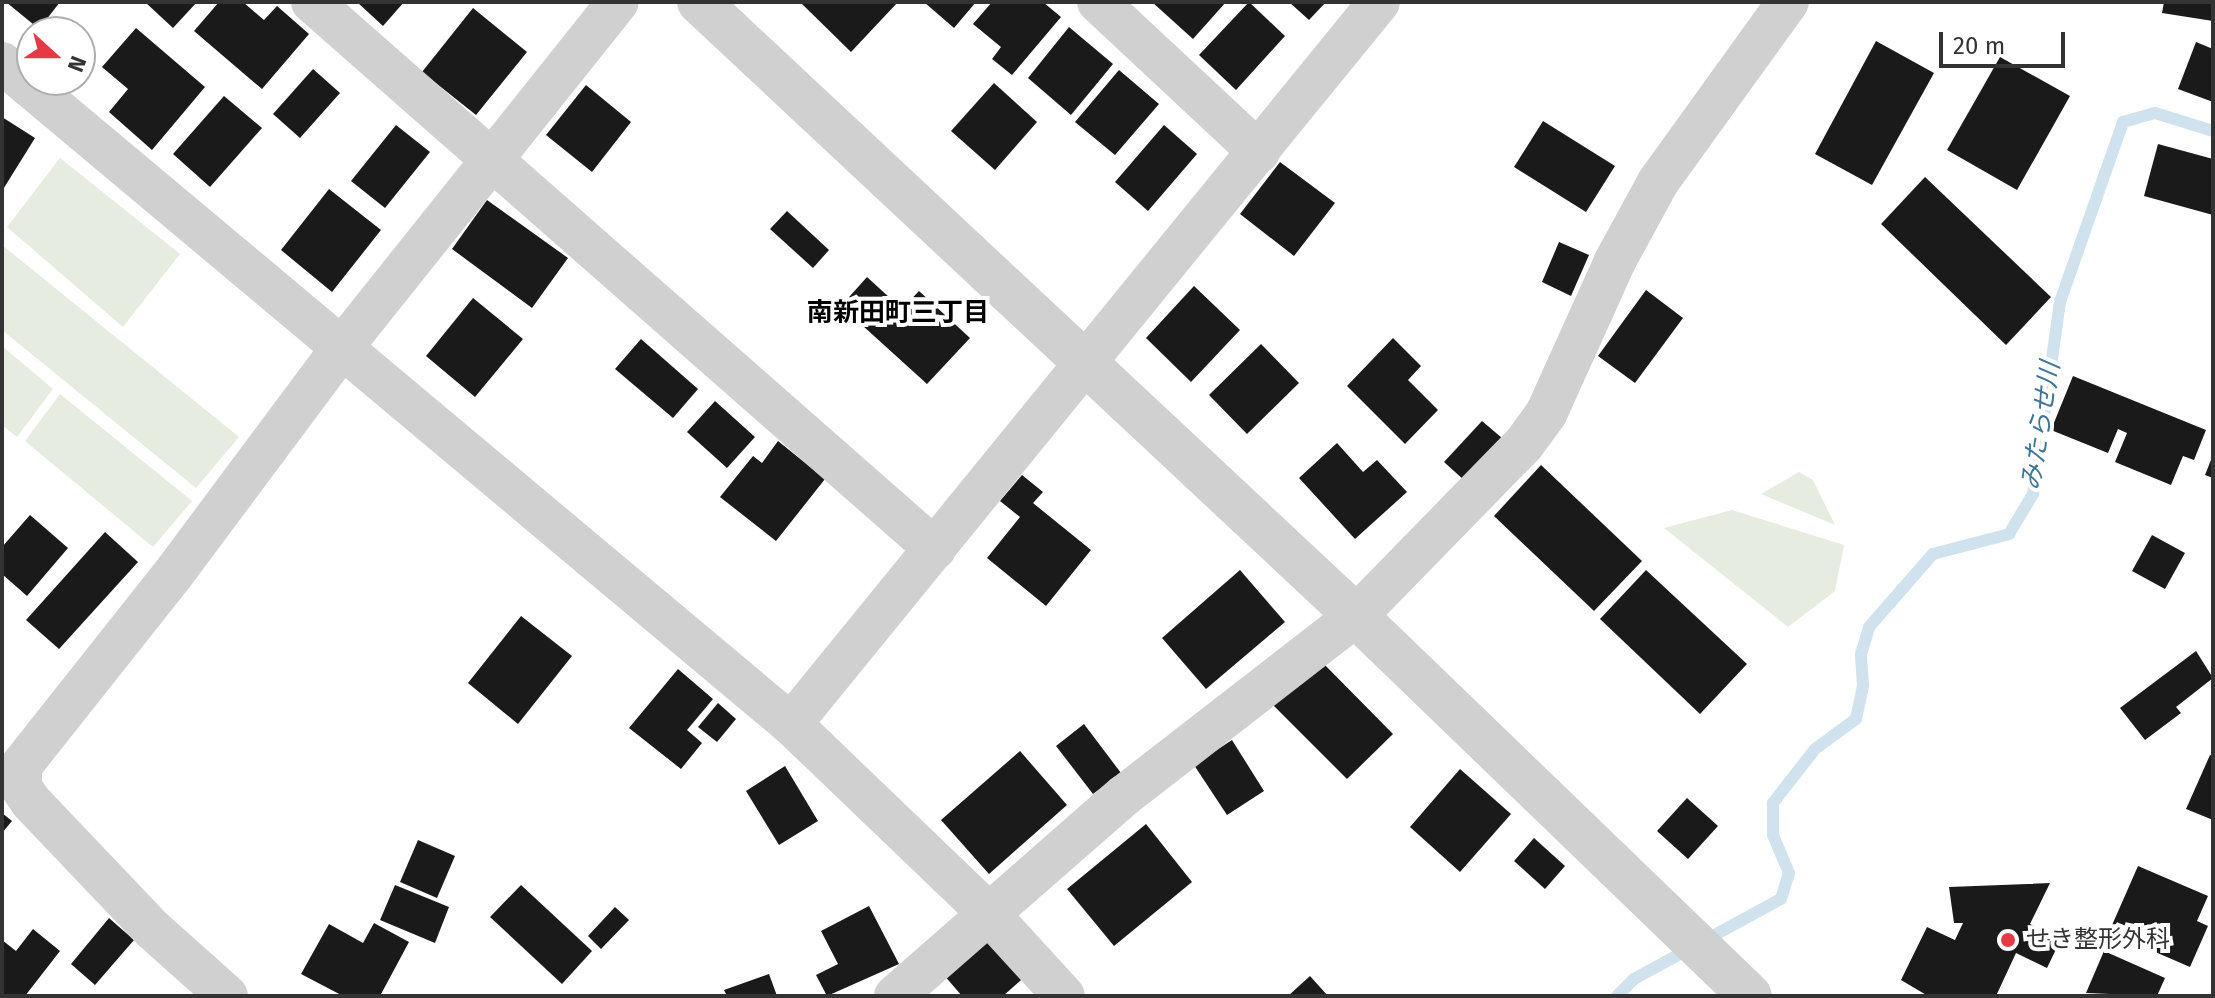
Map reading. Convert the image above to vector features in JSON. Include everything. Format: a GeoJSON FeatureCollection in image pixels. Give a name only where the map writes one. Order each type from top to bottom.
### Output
{"type":"FeatureCollection","features":[{"type":"Feature","properties":{"kind":"street"},"geometry":{"type":"LineString","coordinates":[[312,2],[935,549]]}},
{"type":"Feature","properties":{"kind":"street"},"geometry":{"type":"LineString","coordinates":[[227,996],[152,929],[31,802],[12,764],[171,577],[340,350],[618,2]]}},
{"type":"Feature","properties":{"kind":"street"},"geometry":{"type":"LineString","coordinates":[[699,2],[1356,616],[1750,996]]}},
{"type":"Feature","properties":{"kind":"street"},"geometry":{"type":"LineString","coordinates":[[1098,2],[1259,152]]}},
{"type":"Feature","properties":{"kind":"street"},"geometry":{"type":"LineString","coordinates":[[791,724],[1088,364],[1379,2]]}},
{"type":"Feature","properties":{"kind":"street"},"geometry":{"type":"LineString","coordinates":[[895,996],[1125,795],[1356,616],[1524,444],[1546,414],[1615,261],[1658,182],[1772,6]]}},
{"type":"Feature","properties":{"kind":"street"},"geometry":{"type":"LineString","coordinates":[[2,63],[340,350],[791,724],[989,914],[1064,996]]}},
{"type":"Feature","properties":{"kind":"shaded area"},"geometry":{"type":"Polygon","coordinates":[[[60,158],[180,254],[123,327],[7,227],[60,158]]]}},
{"type":"Feature","properties":{"kind":"shaded area"},"geometry":{"type":"Polygon","coordinates":[[[2,245],[239,437],[196,488],[2,330],[2,245]]]}},
{"type":"Feature","properties":{"kind":"shaded area"},"geometry":{"type":"Polygon","coordinates":[[[2,346],[53,389],[17,437],[2,425],[2,346]]]}},
{"type":"Feature","properties":{"kind":"shaded area"},"geometry":{"type":"Polygon","coordinates":[[[60,394],[192,501],[153,547],[25,441],[60,394]]]}},
{"type":"Feature","properties":{"kind":"shaded area"},"geometry":{"type":"Polygon","coordinates":[[[1799,472],[1813,480],[1835,525],[1761,494],[1799,472]]]}},
{"type":"Feature","properties":{"kind":"shaded area"},"geometry":{"type":"Polygon","coordinates":[[[1732,510],[1844,545],[1835,591],[1788,627],[1664,528],[1732,510]]]}},
{"type":"Feature","properties":{"kind":"building"},"geometry":{"type":"Polygon","coordinates":[[[6,2],[60,2],[49,16],[23,16],[6,2]]]}},
{"type":"Feature","properties":{"kind":"building"},"geometry":{"type":"Polygon","coordinates":[[[145,2],[197,2],[173,28],[145,2]]]}},
{"type":"Feature","properties":{"kind":"building"},"geometry":{"type":"Polygon","coordinates":[[[219,2],[243,2],[264,20],[277,6],[309,34],[262,89],[194,31],[219,2]]]}},
{"type":"Feature","properties":{"kind":"building"},"geometry":{"type":"Polygon","coordinates":[[[357,2],[404,2],[383,26],[357,2]]]}},
{"type":"Feature","properties":{"kind":"building"},"geometry":{"type":"Polygon","coordinates":[[[800,2],[898,2],[851,52],[800,2]]]}},
{"type":"Feature","properties":{"kind":"building"},"geometry":{"type":"Polygon","coordinates":[[[924,2],[976,2],[954,28],[924,2]]]}},
{"type":"Feature","properties":{"kind":"building"},"geometry":{"type":"Polygon","coordinates":[[[992,2],[1043,2],[1061,17],[1012,75],[992,59],[1001,47],[973,24],[992,2]]]}},
{"type":"Feature","properties":{"kind":"building"},"geometry":{"type":"Polygon","coordinates":[[[1152,2],[1226,2],[1193,39],[1152,2]]]}},
{"type":"Feature","properties":{"kind":"building"},"geometry":{"type":"Polygon","coordinates":[[[1249,2],[1285,36],[1236,90],[1199,55],[1249,2]]]}},
{"type":"Feature","properties":{"kind":"building"},"geometry":{"type":"Polygon","coordinates":[[[1289,2],[1326,2],[1309,20],[1289,2]]]}},
{"type":"Feature","properties":{"kind":"building"},"geometry":{"type":"Polygon","coordinates":[[[2164,2],[2213,2],[2213,21],[2162,13],[2164,2]]]}},
{"type":"Feature","properties":{"kind":"building"},"geometry":{"type":"Polygon","coordinates":[[[473,8],[527,52],[476,115],[422,72],[473,8]]]}},
{"type":"Feature","properties":{"kind":"building"},"geometry":{"type":"Polygon","coordinates":[[[1069,27],[1113,64],[1071,115],[1028,78],[1069,27]]]}},
{"type":"Feature","properties":{"kind":"building"},"geometry":{"type":"Polygon","coordinates":[[[136,28],[205,87],[152,150],[109,112],[128,89],[102,67],[136,28]]]}},
{"type":"Feature","properties":{"kind":"building"},"geometry":{"type":"Polygon","coordinates":[[[1876,41],[1934,73],[1872,185],[1815,154],[1876,41]]]}},
{"type":"Feature","properties":{"kind":"building"},"geometry":{"type":"Polygon","coordinates":[[[2196,42],[2213,49],[2213,102],[2178,89],[2196,42]]]}},
{"type":"Feature","properties":{"kind":"building"},"geometry":{"type":"Polygon","coordinates":[[[2000,57],[2070,96],[2017,190],[1947,150],[2000,57]]]}},
{"type":"Feature","properties":{"kind":"building"},"geometry":{"type":"Polygon","coordinates":[[[313,69],[340,93],[300,138],[273,114],[313,69]]]}},
{"type":"Feature","properties":{"kind":"building"},"geometry":{"type":"Polygon","coordinates":[[[1119,70],[1159,104],[1115,155],[1075,122],[1119,70]]]}},
{"type":"Feature","properties":{"kind":"building"},"geometry":{"type":"Polygon","coordinates":[[[994,83],[1037,122],[995,170],[951,131],[994,83]]]}},
{"type":"Feature","properties":{"kind":"building"},"geometry":{"type":"Polygon","coordinates":[[[586,85],[631,122],[592,172],[546,135],[586,85]]]}},
{"type":"Feature","properties":{"kind":"building"},"geometry":{"type":"Polygon","coordinates":[[[224,96],[262,128],[210,187],[173,154],[224,96]]]}},
{"type":"Feature","properties":{"kind":"building"},"geometry":{"type":"Polygon","coordinates":[[[2,117],[35,138],[2,191],[2,117]]]}},
{"type":"Feature","properties":{"kind":"building"},"geometry":{"type":"Polygon","coordinates":[[[1543,121],[1615,166],[1586,212],[1514,167],[1543,121]]]}},
{"type":"Feature","properties":{"kind":"building"},"geometry":{"type":"Polygon","coordinates":[[[396,125],[430,152],[385,208],[351,181],[396,125]]]}},
{"type":"Feature","properties":{"kind":"building"},"geometry":{"type":"Polygon","coordinates":[[[1164,125],[1197,154],[1148,211],[1115,182],[1164,125]]]}},
{"type":"Feature","properties":{"kind":"building"},"geometry":{"type":"Polygon","coordinates":[[[2158,144],[2213,159],[2213,215],[2144,196],[2158,144]]]}},
{"type":"Feature","properties":{"kind":"building"},"geometry":{"type":"Polygon","coordinates":[[[1280,162],[1335,203],[1294,256],[1240,214],[1280,162]]]}},
{"type":"Feature","properties":{"kind":"building"},"geometry":{"type":"Polygon","coordinates":[[[1925,177],[2051,297],[2006,345],[1881,224],[1925,177]]]}},
{"type":"Feature","properties":{"kind":"building"},"geometry":{"type":"Polygon","coordinates":[[[329,189],[381,230],[332,292],[281,250],[329,189]]]}},
{"type":"Feature","properties":{"kind":"building"},"geometry":{"type":"Polygon","coordinates":[[[487,200],[568,258],[532,308],[452,249],[487,200]]]}},
{"type":"Feature","properties":{"kind":"building"},"geometry":{"type":"Polygon","coordinates":[[[787,211],[829,250],[813,268],[770,229],[787,211]]]}},
{"type":"Feature","properties":{"kind":"building"},"geometry":{"type":"Polygon","coordinates":[[[1559,242],[1589,255],[1571,296],[1542,282],[1559,242]]]}},
{"type":"Feature","properties":{"kind":"building"},"geometry":{"type":"Polygon","coordinates":[[[867,277],[902,309],[919,291],[970,338],[927,384],[841,306],[867,277]]]}},
{"type":"Feature","properties":{"kind":"building"},"geometry":{"type":"Polygon","coordinates":[[[1194,286],[1240,330],[1191,382],[1146,338],[1194,286]]]}},
{"type":"Feature","properties":{"kind":"building"},"geometry":{"type":"Polygon","coordinates":[[[1646,290],[1683,318],[1635,383],[1598,356],[1646,290]]]}},
{"type":"Feature","properties":{"kind":"building"},"geometry":{"type":"Polygon","coordinates":[[[473,298],[523,339],[475,397],[426,356],[473,298]]]}},
{"type":"Feature","properties":{"kind":"building"},"geometry":{"type":"Polygon","coordinates":[[[1393,338],[1421,366],[1408,380],[1438,410],[1405,444],[1347,386],[1393,338]]]}},
{"type":"Feature","properties":{"kind":"building"},"geometry":{"type":"Polygon","coordinates":[[[641,339],[698,389],[673,418],[615,369],[641,339]]]}},
{"type":"Feature","properties":{"kind":"building"},"geometry":{"type":"Polygon","coordinates":[[[1261,344],[1299,383],[1247,434],[1209,395],[1261,344]]]}},
{"type":"Feature","properties":{"kind":"building"},"geometry":{"type":"Polygon","coordinates":[[[2073,376],[2206,430],[2194,460],[2183,456],[2171,485],[2115,462],[2127,433],[2118,429],[2108,453],[2051,430],[2073,376]]]}},
{"type":"Feature","properties":{"kind":"building"},"geometry":{"type":"Polygon","coordinates":[[[715,401],[755,437],[727,468],[687,432],[715,401]]]}},
{"type":"Feature","properties":{"kind":"building"},"geometry":{"type":"Polygon","coordinates":[[[1482,421],[1502,438],[1465,481],[1444,462],[1482,421]]]}},
{"type":"Feature","properties":{"kind":"building"},"geometry":{"type":"Polygon","coordinates":[[[778,441],[825,479],[776,541],[720,497],[753,456],[762,463],[778,441]]]}},
{"type":"Feature","properties":{"kind":"building"},"geometry":{"type":"Polygon","coordinates":[[[1337,443],[1363,472],[1377,460],[1407,492],[1355,539],[1299,478],[1337,443]]]}},
{"type":"Feature","properties":{"kind":"building"},"geometry":{"type":"Polygon","coordinates":[[[2213,455],[2213,478],[2205,475],[2213,455]]]}},
{"type":"Feature","properties":{"kind":"building"},"geometry":{"type":"Polygon","coordinates":[[[1541,465],[1642,561],[1594,611],[1494,516],[1541,465]]]}},
{"type":"Feature","properties":{"kind":"building"},"geometry":{"type":"Polygon","coordinates":[[[1022,475],[1043,492],[1033,503],[1091,550],[1046,606],[987,558],[1020,517],[1000,501],[1022,475]]]}},
{"type":"Feature","properties":{"kind":"building"},"geometry":{"type":"Polygon","coordinates":[[[30,515],[68,548],[27,596],[2,574],[2,547],[30,515]]]}},
{"type":"Feature","properties":{"kind":"building"},"geometry":{"type":"Polygon","coordinates":[[[105,532],[138,562],[59,649],[26,620],[105,532]]]}},
{"type":"Feature","properties":{"kind":"building"},"geometry":{"type":"Polygon","coordinates":[[[2152,535],[2185,553],[2165,589],[2132,571],[2152,535]]]}},
{"type":"Feature","properties":{"kind":"building"},"geometry":{"type":"Polygon","coordinates":[[[1240,570],[1285,622],[1206,689],[1162,638],[1240,570]]]}},
{"type":"Feature","properties":{"kind":"building"},"geometry":{"type":"Polygon","coordinates":[[[1646,570],[1747,664],[1700,714],[1600,619],[1646,570]]]}},
{"type":"Feature","properties":{"kind":"building"},"geometry":{"type":"Polygon","coordinates":[[[521,616],[572,656],[518,724],[468,683],[521,616]]]}},
{"type":"Feature","properties":{"kind":"building"},"geometry":{"type":"Polygon","coordinates":[[[2196,651],[2213,678],[2176,707],[2181,713],[2145,740],[2120,708],[2196,651]]]}},
{"type":"Feature","properties":{"kind":"building"},"geometry":{"type":"Polygon","coordinates":[[[1318,658],[1393,734],[1347,779],[1272,704],[1318,658]]]}},
{"type":"Feature","properties":{"kind":"building"},"geometry":{"type":"Polygon","coordinates":[[[678,669],[713,699],[687,730],[702,743],[681,769],[629,728],[678,669]]]}},
{"type":"Feature","properties":{"kind":"building"},"geometry":{"type":"Polygon","coordinates":[[[718,703],[736,719],[717,742],[698,727],[718,703]]]}},
{"type":"Feature","properties":{"kind":"building"},"geometry":{"type":"Polygon","coordinates":[[[1084,724],[1121,773],[1093,794],[1056,746],[1084,724]]]}},
{"type":"Feature","properties":{"kind":"building"},"geometry":{"type":"Polygon","coordinates":[[[1232,740],[1264,791],[1227,815],[1194,765],[1232,740]]]}},
{"type":"Feature","properties":{"kind":"building"},"geometry":{"type":"Polygon","coordinates":[[[1020,751],[1067,805],[989,874],[941,820],[1020,751]]]}},
{"type":"Feature","properties":{"kind":"building"},"geometry":{"type":"Polygon","coordinates":[[[2210,755],[2213,756],[2213,820],[2186,809],[2210,755]]]}},
{"type":"Feature","properties":{"kind":"building"},"geometry":{"type":"Polygon","coordinates":[[[785,766],[818,821],[779,845],[746,791],[785,766]]]}},
{"type":"Feature","properties":{"kind":"building"},"geometry":{"type":"Polygon","coordinates":[[[1460,769],[1511,814],[1460,872],[1410,827],[1460,769]]]}},
{"type":"Feature","properties":{"kind":"building"},"geometry":{"type":"Polygon","coordinates":[[[1687,798],[1718,826],[1688,859],[1657,831],[1687,798]]]}},
{"type":"Feature","properties":{"kind":"building"},"geometry":{"type":"Polygon","coordinates":[[[2,813],[12,821],[2,833],[2,813]]]}},
{"type":"Feature","properties":{"kind":"building"},"geometry":{"type":"Polygon","coordinates":[[[1146,824],[1192,882],[1114,946],[1067,889],[1146,824]]]}},
{"type":"Feature","properties":{"kind":"building"},"geometry":{"type":"Polygon","coordinates":[[[1534,838],[1565,866],[1545,889],[1514,861],[1534,838]]]}},
{"type":"Feature","properties":{"kind":"building"},"geometry":{"type":"Polygon","coordinates":[[[418,840],[455,856],[437,898],[400,882],[418,840]]]}},
{"type":"Feature","properties":{"kind":"building"},"geometry":{"type":"Polygon","coordinates":[[[2138,866],[2208,896],[2197,921],[2208,926],[2190,967],[2109,932],[2138,866]]]}},
{"type":"Feature","properties":{"kind":"building","name":"せき整形外科"},"geometry":{"type":"Polygon","coordinates":[[[2050,883],[2030,924],[2061,939],[2047,968],[2016,953],[1996,996],[1928,996],[1901,980],[1927,927],[1955,940],[1963,923],[1954,923],[1949,887],[2050,883]]]}},
{"type":"Feature","properties":{"kind":"building"},"geometry":{"type":"Polygon","coordinates":[[[395,885],[449,907],[435,943],[380,920],[395,885]]]}},
{"type":"Feature","properties":{"kind":"building"},"geometry":{"type":"Polygon","coordinates":[[[521,885],[592,951],[562,984],[490,917],[521,885]]]}},
{"type":"Feature","properties":{"kind":"building"},"geometry":{"type":"Polygon","coordinates":[[[869,906],[899,964],[827,996],[816,975],[838,964],[821,931],[869,906]]]}},
{"type":"Feature","properties":{"kind":"building"},"geometry":{"type":"Polygon","coordinates":[[[615,907],[629,920],[601,949],[588,936],[615,907]]]}},
{"type":"Feature","properties":{"kind":"building"},"geometry":{"type":"Polygon","coordinates":[[[109,918],[134,940],[95,985],[71,964],[109,918]]]}},
{"type":"Feature","properties":{"kind":"building"},"geometry":{"type":"Polygon","coordinates":[[[374,923],[409,942],[380,996],[343,996],[301,974],[329,924],[363,943],[374,923]]]}},
{"type":"Feature","properties":{"kind":"building"},"geometry":{"type":"Polygon","coordinates":[[[33,929],[60,951],[25,996],[2,996],[2,940],[16,951],[33,929]]]}},
{"type":"Feature","properties":{"kind":"building"},"geometry":{"type":"Polygon","coordinates":[[[990,932],[1028,974],[1003,996],[962,996],[943,974],[990,932]]]}},
{"type":"Feature","properties":{"kind":"building"},"geometry":{"type":"Polygon","coordinates":[[[2104,951],[2165,978],[2157,996],[2086,993],[2104,951]]]}},
{"type":"Feature","properties":{"kind":"building"},"geometry":{"type":"Polygon","coordinates":[[[769,974],[777,996],[727,996],[724,990],[769,974]]]}},
{"type":"Feature","properties":{"kind":"building"},"geometry":{"type":"Polygon","coordinates":[[[1310,976],[1328,996],[1288,996],[1310,976]]]}},
{"type":"Feature","properties":{"kind":"waterway","name":"みたらせ川"},"geometry":{"type":"LineString","coordinates":[[1617,996],[1634,979],[1781,899],[1789,873],[1773,835],[1773,803],[1815,749],[1856,719],[1863,685],[1861,654],[1869,627],[1933,554],[2009,534],[2033,494],[2060,302],[2123,122],[2155,113],[2213,131]]}},
{"type":"Feature","properties":{"kind":"place","name":"せき整形外科"},"geometry":{"type":"Point","coordinates":[2008,940]}},
{"type":"Feature","properties":{"kind":"district","name":"南新田町三丁目"},"geometry":{"type":"Point","coordinates":[898,313]}}]}
